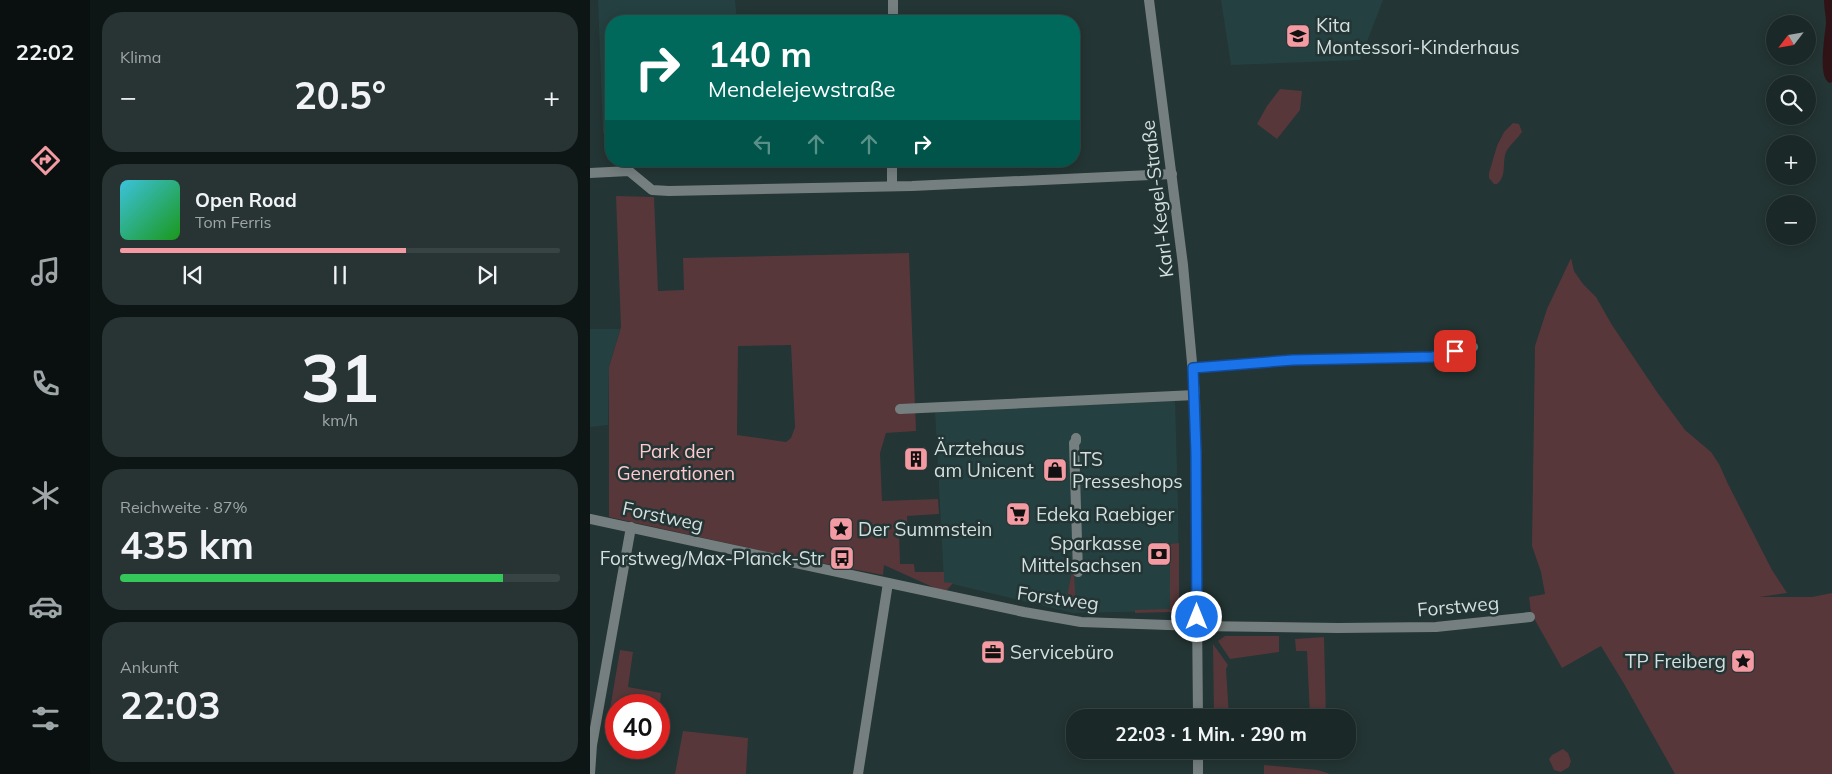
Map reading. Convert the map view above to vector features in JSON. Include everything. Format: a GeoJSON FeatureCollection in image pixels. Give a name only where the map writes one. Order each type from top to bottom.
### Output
{"type":"FeatureCollection","features":[{"type":"Feature","properties":{"kind":"street"},"geometry":{"type":"LineString","coordinates":[[893,0],[893,15]]}},
{"type":"Feature","properties":{"kind":"street","name":"Karl-Kegel-Straße"},"geometry":{"type":"LineString","coordinates":[[1149,0],[1172,174],[1195,395],[1198,709]]}},
{"type":"Feature","properties":{"kind":"street"},"geometry":{"type":"LineString","coordinates":[[892,167],[892,186]]}},
{"type":"Feature","properties":{"kind":"street"},"geometry":{"type":"LineString","coordinates":[[590,173],[629,171],[652,190],[892,186],[1172,174]]}},
{"type":"Feature","properties":{"kind":"street"},"geometry":{"type":"LineString","coordinates":[[1193,368],[1293,360],[1432,357],[1473,348]]}},
{"type":"Feature","properties":{"kind":"street"},"geometry":{"type":"LineString","coordinates":[[900,409],[1195,395]]}},
{"type":"Feature","properties":{"kind":"street"},"geometry":{"type":"LineString","coordinates":[[1076,438],[1074,443],[1078,572]]}},
{"type":"Feature","properties":{"kind":"street","name":"Forstweg"},"geometry":{"type":"LineString","coordinates":[[590,519],[1024,612],[1081,622],[1197,626],[1413,628],[1530,617]]}},
{"type":"Feature","properties":{"kind":"street"},"geometry":{"type":"LineString","coordinates":[[590,774],[592,745],[630,527]]}},
{"type":"Feature","properties":{"kind":"street"},"geometry":{"type":"LineString","coordinates":[[858,774],[888,583]]}},
{"type":"Feature","properties":{"kind":"street"},"geometry":{"type":"LineString","coordinates":[[1198,759],[1198,774]]}},
{"type":"Feature","properties":{"kind":"shaded area"},"geometry":{"type":"Polygon","coordinates":[[[598,0],[735,0],[736,15],[605,15],[605,133],[603,133],[598,0]]]}},
{"type":"Feature","properties":{"kind":"shaded area","name":"Kita Montessori-Kinderhaus"},"geometry":{"type":"Polygon","coordinates":[[[1221,0],[1383,0],[1360,60],[1231,65],[1221,0]]]}},
{"type":"Feature","properties":{"kind":"shaded area"},"geometry":{"type":"Polygon","coordinates":[[[1824,0],[1832,0],[1832,82],[1830,83],[1826,80],[1823,65],[1826,23],[1824,0]]]}},
{"type":"Feature","properties":{"kind":"shaded area"},"geometry":{"type":"Polygon","coordinates":[[[590,329],[620,329],[609,367],[608,425],[590,427],[590,329]]]}},
{"type":"Feature","properties":{"kind":"shaded area"},"geometry":{"type":"Polygon","coordinates":[[[1175,400],[1179,601],[1173,611],[1073,613],[944,582],[935,410],[1175,400]]]}},
{"type":"Feature","properties":{"kind":"green space"},"geometry":{"type":"Polygon","coordinates":[[[1280,89],[1302,91],[1300,110],[1277,139],[1257,124],[1267,106],[1280,89]]]}},
{"type":"Feature","properties":{"kind":"green space"},"geometry":{"type":"Polygon","coordinates":[[[1513,123],[1519,124],[1522,132],[1507,150],[1502,176],[1497,184],[1494,184],[1489,178],[1489,173],[1497,146],[1504,132],[1513,123]]]}},
{"type":"Feature","properties":{"kind":"green space","name":"Park der Generationen"},"geometry":{"type":"Polygon","coordinates":[[[616,196],[654,197],[658,291],[684,290],[683,258],[909,253],[916,431],[886,433],[880,453],[882,501],[938,499],[939,514],[907,516],[908,529],[899,529],[900,564],[914,564],[915,572],[944,572],[944,582],[953,583],[947,590],[937,589],[884,565],[883,575],[790,557],[609,517],[609,367],[621,327],[616,196]],[[791,345],[738,346],[737,435],[786,442],[791,438],[795,427],[791,345]]]}},
{"type":"Feature","properties":{"kind":"green space"},"geometry":{"type":"Polygon","coordinates":[[[1571,258],[1574,271],[1583,284],[1596,297],[1612,325],[1657,392],[1685,430],[1711,452],[1719,464],[1772,570],[1787,593],[1759,597],[1812,597],[1832,593],[1832,774],[1675,774],[1601,646],[1562,668],[1531,613],[1529,597],[1545,594],[1541,572],[1532,546],[1535,346],[1547,309],[1571,258]]]}},
{"type":"Feature","properties":{"kind":"green space"},"geometry":{"type":"Polygon","coordinates":[[[1179,543],[1179,601],[1175,609],[1171,612],[1135,613],[1135,610],[1170,609],[1170,544],[1179,543]]]}},
{"type":"Feature","properties":{"kind":"green space"},"geometry":{"type":"Polygon","coordinates":[[[1072,572],[1074,572],[1076,609],[1065,607],[1072,572]]]}},
{"type":"Feature","properties":{"kind":"green space"},"geometry":{"type":"Polygon","coordinates":[[[1225,636],[1279,636],[1279,652],[1230,659],[1218,641],[1225,636]]]}},
{"type":"Feature","properties":{"kind":"green space"},"geometry":{"type":"Polygon","coordinates":[[[1324,637],[1326,709],[1310,709],[1307,651],[1296,651],[1295,639],[1324,637]]]}},
{"type":"Feature","properties":{"kind":"green space"},"geometry":{"type":"Polygon","coordinates":[[[1213,644],[1228,665],[1226,669],[1228,709],[1214,709],[1213,644]]]}},
{"type":"Feature","properties":{"kind":"green space"},"geometry":{"type":"Polygon","coordinates":[[[620,650],[633,652],[628,687],[661,693],[661,694],[613,694],[620,650]]]}},
{"type":"Feature","properties":{"kind":"green space"},"geometry":{"type":"Polygon","coordinates":[[[683,731],[748,738],[746,774],[675,774],[683,731]]]}},
{"type":"Feature","properties":{"kind":"green space"},"geometry":{"type":"Polygon","coordinates":[[[1563,749],[1568,753],[1571,761],[1569,767],[1561,772],[1554,770],[1549,759],[1552,755],[1563,749]]]}},
{"type":"Feature","properties":{"kind":"green space"},"geometry":{"type":"Polygon","coordinates":[[[1264,765],[1318,770],[1330,774],[1264,774],[1264,765]]]}},
{"type":"Feature","properties":{"kind":"place","name":"Kita Montessori-Kinderhaus"},"geometry":{"type":"Point","coordinates":[1298,36]}},
{"type":"Feature","properties":{"kind":"place","name":"Ärztehaus am Unicent"},"geometry":{"type":"Point","coordinates":[916,459]}},
{"type":"Feature","properties":{"kind":"place","name":"LTS Presseshops"},"geometry":{"type":"Point","coordinates":[1055,470]}},
{"type":"Feature","properties":{"kind":"place","name":"Edeka Raebiger"},"geometry":{"type":"Point","coordinates":[1018,514]}},
{"type":"Feature","properties":{"kind":"place","name":"Der Summstein"},"geometry":{"type":"Point","coordinates":[841,529]}},
{"type":"Feature","properties":{"kind":"place","name":"Sparkasse Mittelsachsen"},"geometry":{"type":"Point","coordinates":[1159,554]}},
{"type":"Feature","properties":{"kind":"place","name":"Forstweg/Max-Planck-Str"},"geometry":{"type":"Point","coordinates":[842,558]}},
{"type":"Feature","properties":{"kind":"place","name":"Servicebüro"},"geometry":{"type":"Point","coordinates":[993,652]}},
{"type":"Feature","properties":{"kind":"place","name":"TP Freiberg"},"geometry":{"type":"Point","coordinates":[1743,661]}},
{"type":"Feature","properties":{"kind":"route"},"geometry":{"type":"LineString","coordinates":[[1197,617],[1196,453],[1193,368],[1293,360],[1432,357],[1455,351]]}}]}
